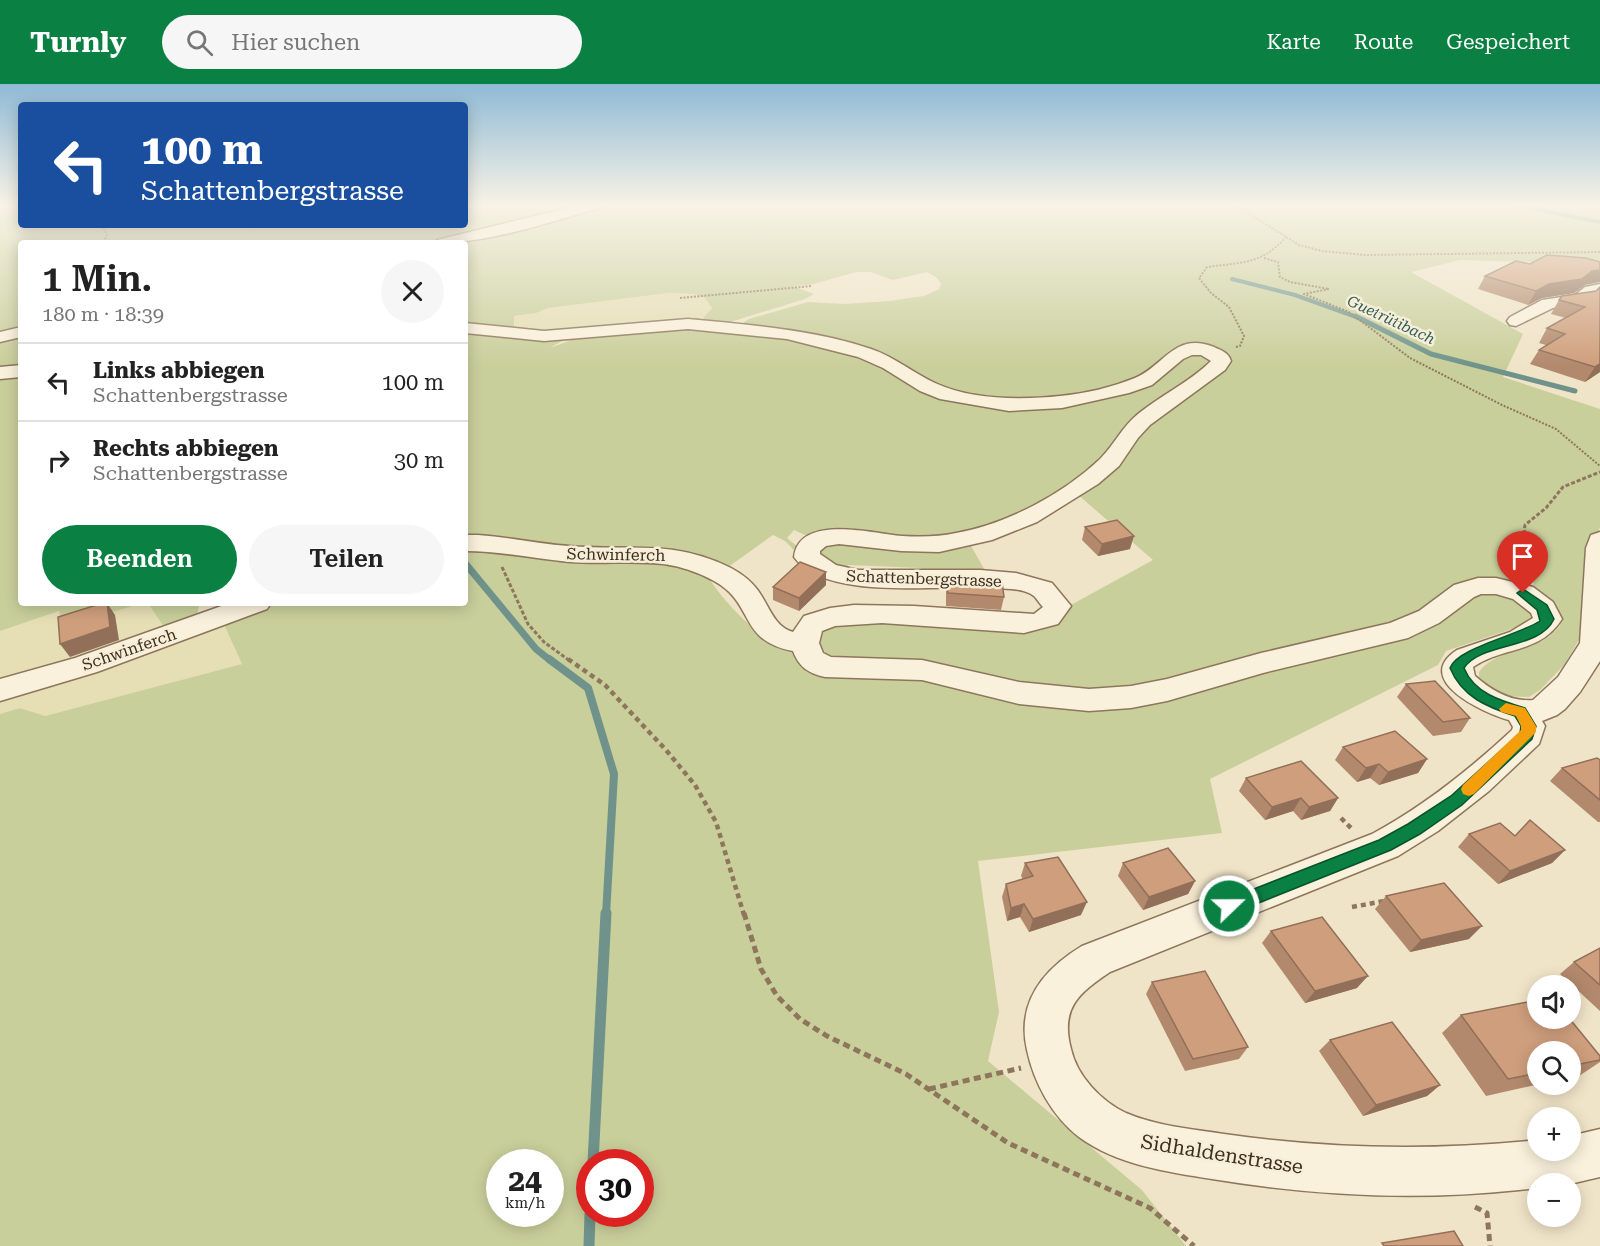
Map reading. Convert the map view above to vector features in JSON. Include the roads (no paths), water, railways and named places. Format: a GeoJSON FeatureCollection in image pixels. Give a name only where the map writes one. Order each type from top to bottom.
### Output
{"type":"FeatureCollection","features":[{"type":"Feature","properties":{"kind":"street"},"geometry":{"type":"LineString","coordinates":[[1516,321],[1548,304],[1581,299],[1591,290],[1600,289]]}},
{"type":"Feature","properties":{"kind":"street","name":"Schattenbergstrasse"},"geometry":{"type":"LineString","coordinates":[[468,328],[544,336],[688,324],[787,334],[865,354],[890,364],[927,387],[947,395],[1009,405],[1062,402],[1118,390],[1145,381],[1182,351],[1199,349],[1214,352],[1221,358],[1218,366],[1132,430],[1106,466],[1073,490],[1020,520],[979,536],[936,544],[827,537],[815,541],[807,552],[807,557],[815,566],[854,577],[993,580],[1034,585],[1048,592],[1055,601],[1057,606],[1052,616],[1040,622],[1024,624],[843,614],[814,623],[809,628],[804,643]]}},
{"type":"Feature","properties":{"kind":"street"},"geometry":{"type":"LineString","coordinates":[[0,337],[18,333]]}},
{"type":"Feature","properties":{"kind":"street"},"geometry":{"type":"LineString","coordinates":[[0,373],[18,371]]}},
{"type":"Feature","properties":{"kind":"street"},"geometry":{"type":"LineString","coordinates":[[804,643],[811,659],[818,664],[835,668],[909,669],[1019,693],[1072,699],[1108,699],[1167,690],[1261,663],[1398,631],[1430,617],[1464,591],[1478,586],[1496,586],[1523,593],[1543,608],[1548,619],[1546,624],[1531,633],[1469,655],[1458,663],[1457,668],[1462,680],[1480,696],[1499,706],[1520,712],[1537,712],[1548,706],[1569,684],[1593,648],[1599,633],[1595,598],[1600,540]]}},
{"type":"Feature","properties":{"kind":"street","name":"Schwinferch"},"geometry":{"type":"LineString","coordinates":[[468,543],[490,543],[576,555],[682,556],[739,586],[750,600],[763,625],[774,636],[804,643]]}},
{"type":"Feature","properties":{"kind":"street","name":"Schwinferch"},"geometry":{"type":"LineString","coordinates":[[0,690],[87,665],[249,606]]}},
{"type":"Feature","properties":{"kind":"street","name":"Sidhaldenstrasse"},"geometry":{"type":"LineString","coordinates":[[1520,712],[1529,726],[1527,735],[1456,801],[1414,829],[1385,845],[1096,959],[1075,972],[1053,995],[1047,1015],[1046,1038],[1051,1061],[1062,1085],[1079,1106],[1094,1119],[1131,1139],[1187,1152],[1268,1164],[1369,1172],[1490,1170],[1558,1162],[1600,1153]]}},
{"type":"Feature","properties":{"kind":"waterway","name":"Guetrütibach"},"geometry":{"type":"LineString","coordinates":[[1232,279],[1295,295],[1359,318]]}},
{"type":"Feature","properties":{"kind":"waterway","name":"Guetrütibach"},"geometry":{"type":"LineString","coordinates":[[1355,316],[1359,318]]}},
{"type":"Feature","properties":{"kind":"waterway","name":"Guetrütibach"},"geometry":{"type":"LineString","coordinates":[[1359,318],[1431,354],[1575,391]]}},
{"type":"Feature","properties":{"kind":"waterway"},"geometry":{"type":"LineString","coordinates":[[468,567],[536,649],[551,661]]}},
{"type":"Feature","properties":{"kind":"waterway"},"geometry":{"type":"LineString","coordinates":[[549,659],[588,688],[614,774],[606,915]]}},
{"type":"Feature","properties":{"kind":"waterway"},"geometry":{"type":"LineString","coordinates":[[594,1149],[606,913]]}},
{"type":"Feature","properties":{"kind":"waterway"},"geometry":{"type":"LineString","coordinates":[[589,1246],[590,1227]]}}]}
